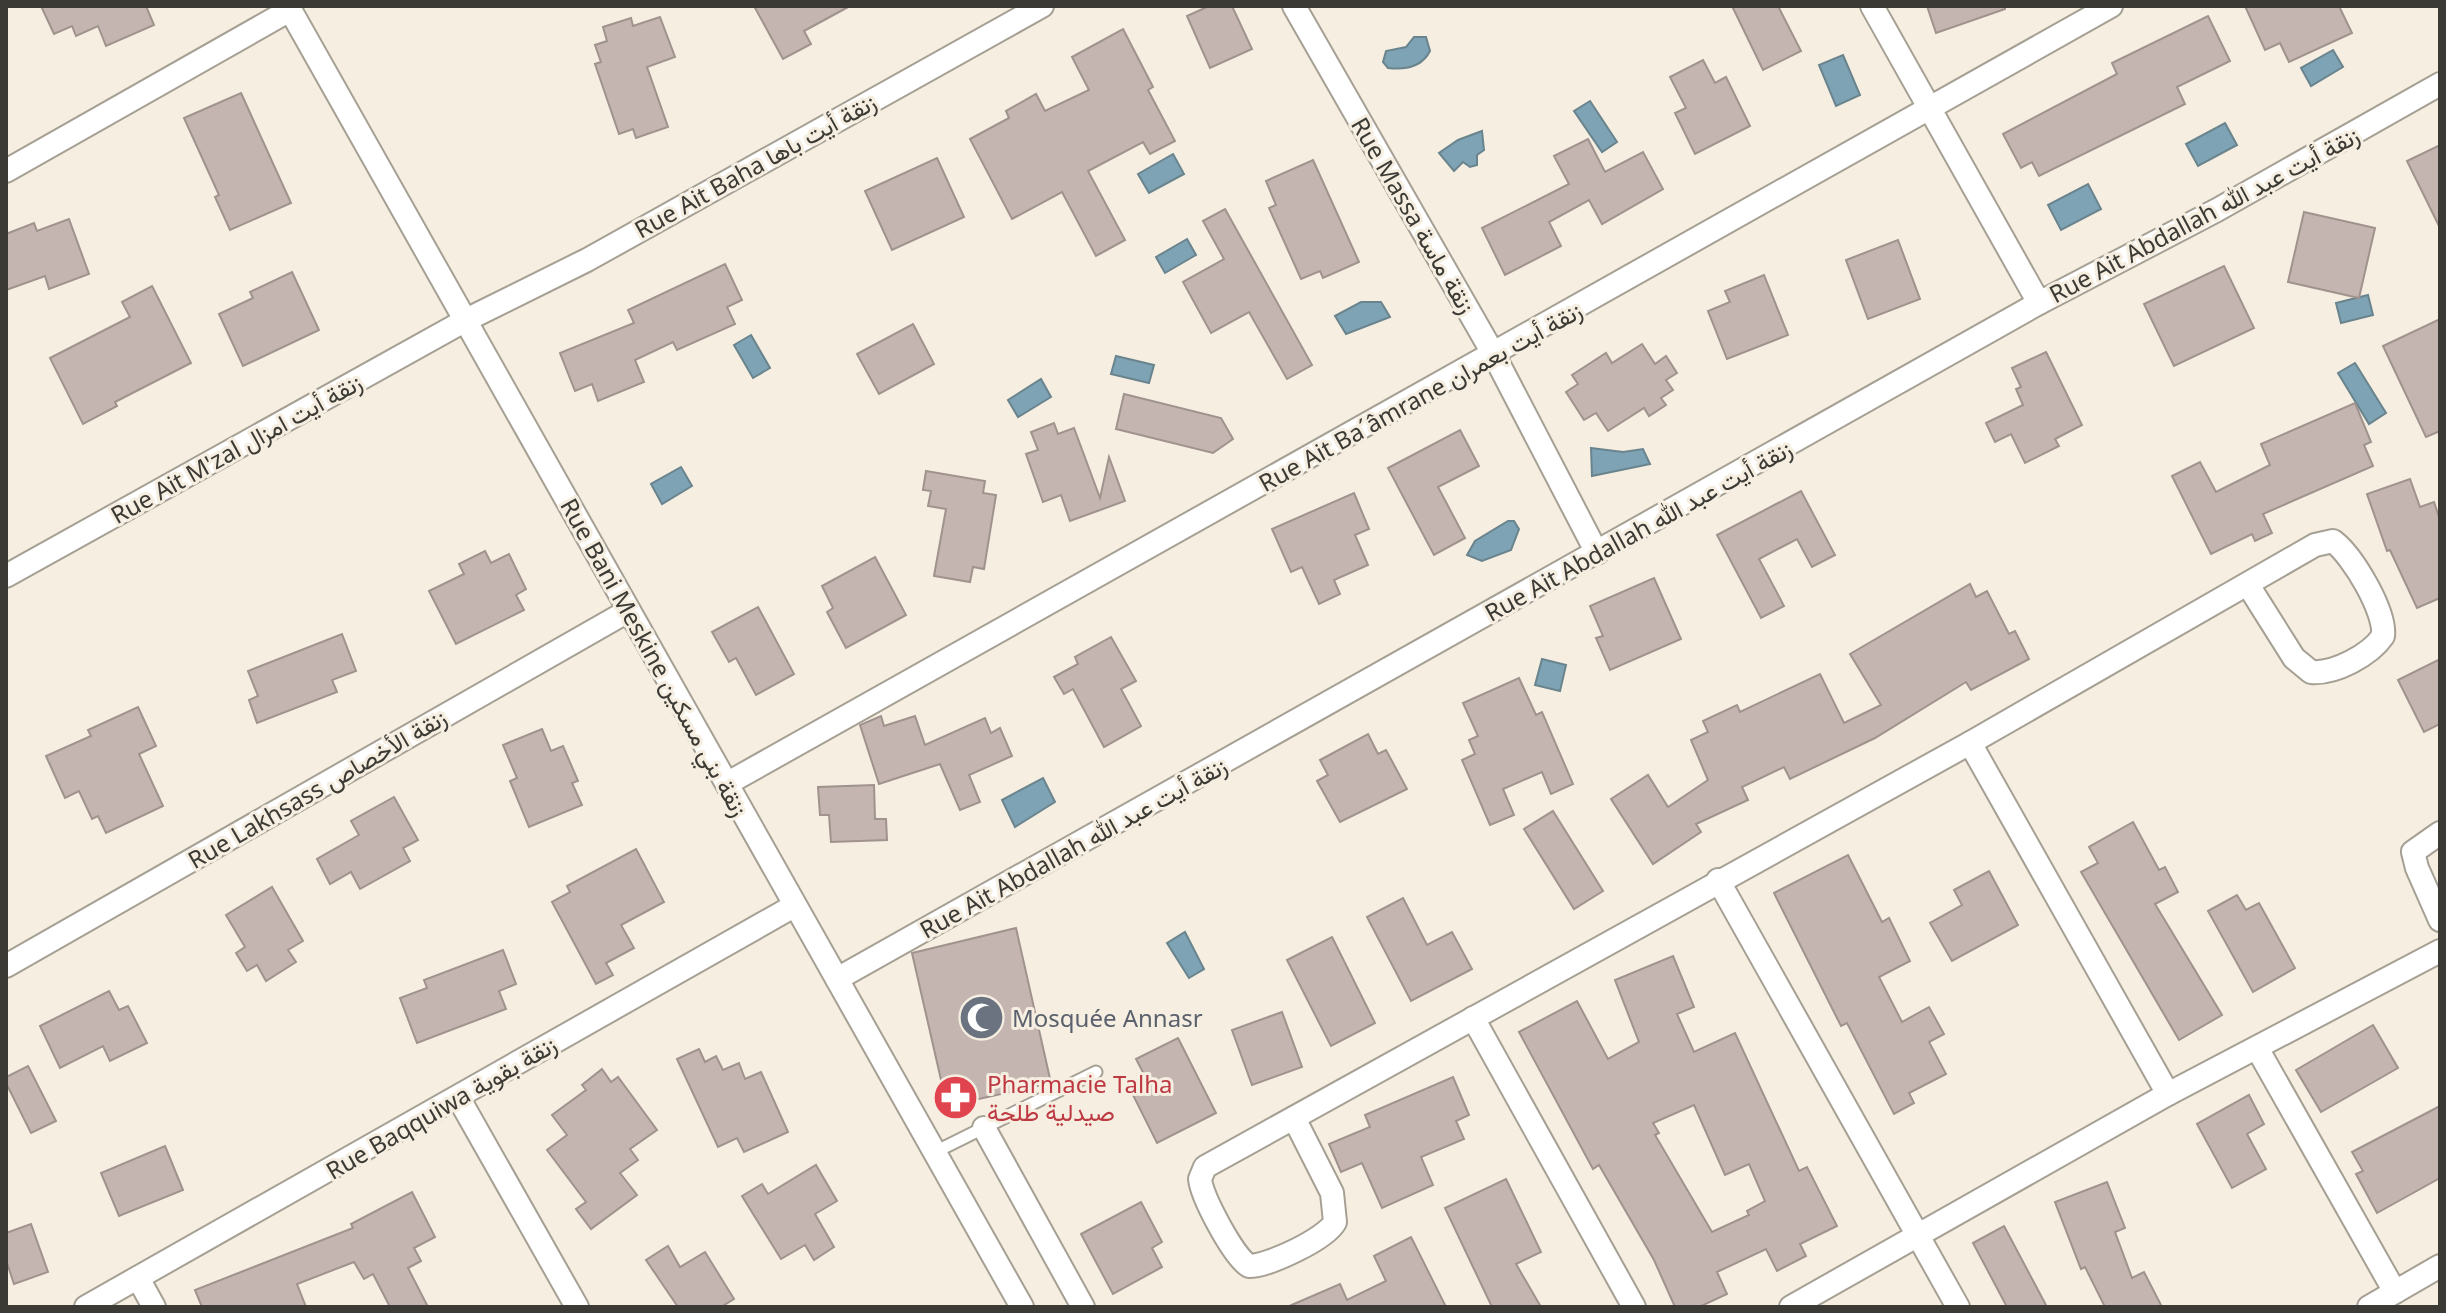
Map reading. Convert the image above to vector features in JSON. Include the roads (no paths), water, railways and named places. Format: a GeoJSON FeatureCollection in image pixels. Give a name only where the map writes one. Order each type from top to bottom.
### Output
{"type":"FeatureCollection","features":[{"type":"Feature","properties":{"kind":"street","name":"Rue Ait Baha زنقة أيت باها"},"geometry":{"type":"LineString","coordinates":[[466,320],[587,260],[1042,6]]}},
{"type":"Feature","properties":{"kind":"street","name":"Rue Massa زنقة ماسة"},"geometry":{"type":"LineString","coordinates":[[1294,6],[1494,355],[1597,553]]}},
{"type":"Feature","properties":{"kind":"street"},"geometry":{"type":"LineString","coordinates":[[1872,6],[2039,303]]}},
{"type":"Feature","properties":{"kind":"street","name":"Rue Ait Ba´âmrane زنقة أيت بعمران"},"geometry":{"type":"LineString","coordinates":[[728,783],[2111,6]]}},
{"type":"Feature","properties":{"kind":"street","name":"Rue Bani Meskine زنقة بني مسكين"},"geometry":{"type":"LineString","coordinates":[[289,8],[1022,1307]]}},
{"type":"Feature","properties":{"kind":"street"},"geometry":{"type":"LineString","coordinates":[[6,171],[289,8]]}},
{"type":"Feature","properties":{"kind":"street","name":"Rue Ait Abdallah زنقة أيت عبد الله"},"geometry":{"type":"LineString","coordinates":[[837,979],[2039,303],[2217,210],[2440,84]]}},
{"type":"Feature","properties":{"kind":"street","name":"Rue Ait M'zal زنقة أيت امزال"},"geometry":{"type":"LineString","coordinates":[[6,576],[466,320]]}},
{"type":"Feature","properties":{"kind":"street"},"geometry":{"type":"LineString","coordinates":[[1295,1120],[1332,1193],[1335,1222],[1324,1235],[1262,1265],[1249,1266],[1238,1257],[1204,1193],[1201,1172],[1718,880],[1970,743],[2315,545],[2333,541],[2345,552],[2379,609],[2383,636],[2372,648],[2333,670],[2311,672],[2294,658],[2248,585]]}},
{"type":"Feature","properties":{"kind":"street","name":"Rue Lakhsass زنقة الأخصاص"},"geometry":{"type":"LineString","coordinates":[[6,966],[628,611]]}},
{"type":"Feature","properties":{"kind":"street"},"geometry":{"type":"LineString","coordinates":[[1970,743],[2168,1094]]}},
{"type":"Feature","properties":{"kind":"street"},"geometry":{"type":"LineString","coordinates":[[2440,833],[2417,846],[2413,852],[2440,920]]}},
{"type":"Feature","properties":{"kind":"street"},"geometry":{"type":"LineString","coordinates":[[1718,880],[1958,1307]]}},
{"type":"Feature","properties":{"kind":"street","name":"Rue Baqquiwa زنقة بقوية"},"geometry":{"type":"LineString","coordinates":[[86,1307],[794,906]]}},
{"type":"Feature","properties":{"kind":"street"},"geometry":{"type":"LineString","coordinates":[[1791,1307],[2168,1094],[2440,951]]}},
{"type":"Feature","properties":{"kind":"street"},"geometry":{"type":"LineString","coordinates":[[1473,1018],[1634,1307]]}},
{"type":"Feature","properties":{"kind":"street"},"geometry":{"type":"LineString","coordinates":[[2257,1048],[2395,1292]]}},
{"type":"Feature","properties":{"kind":"street"},"geometry":{"type":"LineString","coordinates":[[458,1097],[577,1307]]}},
{"type":"Feature","properties":{"kind":"street"},"geometry":{"type":"LineString","coordinates":[[984,1128],[1083,1307]]}},
{"type":"Feature","properties":{"kind":"street"},"geometry":{"type":"LineString","coordinates":[[2373,1306],[2440,1266]]}},
{"type":"Feature","properties":{"kind":"street"},"geometry":{"type":"LineString","coordinates":[[138,1278],[154,1307]]}},
{"type":"Feature","properties":{"kind":"lane"},"geometry":{"type":"LineString","coordinates":[[935,1152],[1096,1072]]}},
{"type":"Feature","properties":{"kind":"water"},"geometry":{"type":"Polygon","coordinates":[[[1414,37],[1426,37],[1430,51],[1427,56],[1412,66],[1388,68],[1383,62],[1386,51],[1406,47],[1414,37]]]}},
{"type":"Feature","properties":{"kind":"water"},"geometry":{"type":"Polygon","coordinates":[[[2333,50],[2343,67],[2311,86],[2301,68],[2333,50]]]}},
{"type":"Feature","properties":{"kind":"water"},"geometry":{"type":"Polygon","coordinates":[[[1843,55],[1860,95],[1836,106],[1819,65],[1843,55]]]}},
{"type":"Feature","properties":{"kind":"water"},"geometry":{"type":"Polygon","coordinates":[[[1590,101],[1617,142],[1602,152],[1574,111],[1590,101]]]}},
{"type":"Feature","properties":{"kind":"water"},"geometry":{"type":"Polygon","coordinates":[[[2225,123],[2237,145],[2198,166],[2186,144],[2225,123]]]}},
{"type":"Feature","properties":{"kind":"water"},"geometry":{"type":"Polygon","coordinates":[[[1482,131],[1484,150],[1477,155],[1477,165],[1470,167],[1463,162],[1454,171],[1439,153],[1458,140],[1482,131]]]}},
{"type":"Feature","properties":{"kind":"water"},"geometry":{"type":"Polygon","coordinates":[[[1173,154],[1184,174],[1149,193],[1138,174],[1173,154]]]}},
{"type":"Feature","properties":{"kind":"water"},"geometry":{"type":"Polygon","coordinates":[[[2088,184],[2101,209],[2061,230],[2048,205],[2088,184]]]}},
{"type":"Feature","properties":{"kind":"water"},"geometry":{"type":"Polygon","coordinates":[[[1187,239],[1196,255],[1165,273],[1156,257],[1187,239]]]}},
{"type":"Feature","properties":{"kind":"water"},"geometry":{"type":"Polygon","coordinates":[[[2368,295],[2373,315],[2341,323],[2336,303],[2368,295]]]}},
{"type":"Feature","properties":{"kind":"water"},"geometry":{"type":"Polygon","coordinates":[[[1361,302],[1381,302],[1390,317],[1346,334],[1335,316],[1361,302]]]}},
{"type":"Feature","properties":{"kind":"water"},"geometry":{"type":"Polygon","coordinates":[[[751,335],[770,368],[753,378],[734,345],[751,335]]]}},
{"type":"Feature","properties":{"kind":"water"},"geometry":{"type":"Polygon","coordinates":[[[1116,356],[1154,365],[1149,383],[1111,374],[1116,356]]]}},
{"type":"Feature","properties":{"kind":"water"},"geometry":{"type":"Polygon","coordinates":[[[2355,363],[2386,413],[2369,424],[2338,373],[2355,363]]]}},
{"type":"Feature","properties":{"kind":"water"},"geometry":{"type":"Polygon","coordinates":[[[1041,379],[1051,397],[1018,417],[1008,400],[1041,379]]]}},
{"type":"Feature","properties":{"kind":"water"},"geometry":{"type":"Polygon","coordinates":[[[1591,448],[1623,452],[1643,449],[1650,464],[1592,476],[1591,448]]]}},
{"type":"Feature","properties":{"kind":"water"},"geometry":{"type":"Polygon","coordinates":[[[681,467],[692,486],[662,504],[651,484],[681,467]]]}},
{"type":"Feature","properties":{"kind":"water"},"geometry":{"type":"Polygon","coordinates":[[[1508,521],[1514,521],[1519,529],[1511,550],[1482,561],[1467,555],[1475,541],[1508,521]]]}},
{"type":"Feature","properties":{"kind":"water"},"geometry":{"type":"Polygon","coordinates":[[[1542,659],[1566,665],[1560,691],[1535,685],[1542,659]]]}},
{"type":"Feature","properties":{"kind":"water"},"geometry":{"type":"Polygon","coordinates":[[[1043,778],[1055,802],[1015,827],[1002,800],[1043,778]]]}},
{"type":"Feature","properties":{"kind":"water"},"geometry":{"type":"Polygon","coordinates":[[[1185,932],[1204,969],[1189,978],[1167,943],[1185,932]]]}},
{"type":"Feature","properties":{"kind":"place","name":"Mosquée Annasr"},"geometry":{"type":"Point","coordinates":[981,1017]}},
{"type":"Feature","properties":{"kind":"place","name":"Pharmacie Talha صيدلية طلحة"},"geometry":{"type":"Point","coordinates":[956,1097]}}]}
